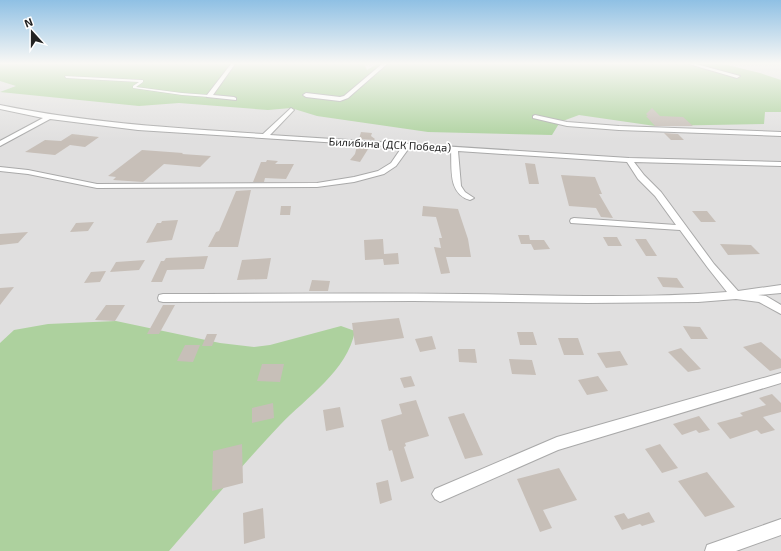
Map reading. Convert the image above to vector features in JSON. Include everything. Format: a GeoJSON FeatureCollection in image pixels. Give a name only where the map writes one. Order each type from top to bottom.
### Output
{"type":"FeatureCollection","features":[{"type":"Feature","properties":{"kind":"street"},"geometry":{"type":"LineString","coordinates":[[209,96],[214,90]]}},
{"type":"Feature","properties":{"kind":"street"},"geometry":{"type":"LineString","coordinates":[[306,95],[336,98],[346,97],[355,90]]}},
{"type":"Feature","properties":{"kind":"street"},"geometry":{"type":"LineString","coordinates":[[209,96],[234,99]]}},
{"type":"Feature","properties":{"kind":"street","name":"Билибина (ДСК Победа)"},"geometry":{"type":"LineString","coordinates":[[0,107],[49,117],[138,128],[629,160],[781,164]]}},
{"type":"Feature","properties":{"kind":"street"},"geometry":{"type":"LineString","coordinates":[[265,136],[291,110]]}},
{"type":"Feature","properties":{"kind":"street"},"geometry":{"type":"LineString","coordinates":[[0,144],[49,117]]}},
{"type":"Feature","properties":{"kind":"street"},"geometry":{"type":"LineString","coordinates":[[535,117],[567,124],[619,128],[781,134]]}},
{"type":"Feature","properties":{"kind":"street"},"geometry":{"type":"LineString","coordinates":[[0,168],[97,186],[317,185],[349,180],[387,170],[395,163],[407,145]]}},
{"type":"Feature","properties":{"kind":"street"},"geometry":{"type":"LineString","coordinates":[[454,148],[457,186],[462,194],[470,198]]}},
{"type":"Feature","properties":{"kind":"street"},"geometry":{"type":"LineString","coordinates":[[629,160],[641,177],[658,194],[711,266],[736,295],[762,299],[772,303],[781,310]]}},
{"type":"Feature","properties":{"kind":"street"},"geometry":{"type":"LineString","coordinates":[[574,221],[684,228]]}},
{"type":"Feature","properties":{"kind":"street"},"geometry":{"type":"LineString","coordinates":[[163,298],[698,298],[736,295],[756,290],[781,289]]}},
{"type":"Feature","properties":{"kind":"street"},"geometry":{"type":"LineString","coordinates":[[440,494],[557,444],[781,378]]}},
{"type":"Feature","properties":{"kind":"street"},"geometry":{"type":"LineString","coordinates":[[713,551],[781,527]]}},
{"type":"Feature","properties":{"kind":"lane"},"geometry":{"type":"LineString","coordinates":[[153,90],[209,96]]}},
{"type":"Feature","properties":{"kind":"shaded area"},"geometry":{"type":"Polygon","coordinates":[[[0,90],[781,90],[781,551],[0,551],[0,90]]]}},
{"type":"Feature","properties":{"kind":"green space"},"geometry":{"type":"Polygon","coordinates":[[[6,90],[781,90],[781,112],[765,112],[764,124],[655,126],[579,115],[560,122],[552,135],[428,132],[317,116],[291,108],[268,110],[179,103],[139,106],[0,92],[6,90]]]}},
{"type":"Feature","properties":{"kind":"green space"},"geometry":{"type":"Polygon","coordinates":[[[116,321],[220,343],[254,347],[270,345],[341,326],[355,331],[351,345],[344,359],[335,371],[266,440],[169,551],[0,551],[0,343],[14,330],[48,324],[116,321]]]}},
{"type":"Feature","properties":{"kind":"building"},"geometry":{"type":"Polygon","coordinates":[[[652,108],[660,116],[683,117],[693,126],[655,126],[646,116],[648,116],[646,114],[652,108]]]}},
{"type":"Feature","properties":{"kind":"building"},"geometry":{"type":"Polygon","coordinates":[[[361,132],[372,133],[371,136],[375,139],[359,139],[361,132]]]}},
{"type":"Feature","properties":{"kind":"building"},"geometry":{"type":"Polygon","coordinates":[[[664,133],[678,134],[684,140],[671,140],[664,133]]]}},
{"type":"Feature","properties":{"kind":"building"},"geometry":{"type":"Polygon","coordinates":[[[72,134],[99,137],[85,147],[70,145],[55,155],[25,152],[45,140],[61,141],[72,134]]]}},
{"type":"Feature","properties":{"kind":"building"},"geometry":{"type":"Polygon","coordinates":[[[357,146],[370,146],[360,162],[350,160],[355,154],[357,146]]]}},
{"type":"Feature","properties":{"kind":"building"},"geometry":{"type":"Polygon","coordinates":[[[142,150],[211,156],[200,167],[164,164],[143,182],[113,180],[116,177],[108,176],[142,150]]]}},
{"type":"Feature","properties":{"kind":"building"},"geometry":{"type":"Polygon","coordinates":[[[267,160],[278,161],[275,164],[294,164],[286,179],[265,178],[264,182],[253,182],[261,162],[266,162],[267,160]]]}},
{"type":"Feature","properties":{"kind":"building"},"geometry":{"type":"Polygon","coordinates":[[[525,163],[535,164],[539,184],[529,184],[525,163]]]}},
{"type":"Feature","properties":{"kind":"building"},"geometry":{"type":"Polygon","coordinates":[[[561,175],[595,177],[602,194],[599,194],[613,218],[601,217],[596,208],[569,206],[561,175]]]}},
{"type":"Feature","properties":{"kind":"building"},"geometry":{"type":"Polygon","coordinates":[[[251,190],[238,247],[208,247],[216,232],[219,231],[236,191],[251,190]]]}},
{"type":"Feature","properties":{"kind":"building"},"geometry":{"type":"Polygon","coordinates":[[[281,206],[291,206],[290,215],[280,215],[281,206]]]}},
{"type":"Feature","properties":{"kind":"building"},"geometry":{"type":"Polygon","coordinates":[[[423,206],[458,209],[468,239],[471,257],[446,257],[450,273],[441,274],[434,247],[441,248],[439,238],[442,238],[436,217],[422,216],[423,206]]]}},
{"type":"Feature","properties":{"kind":"building"},"geometry":{"type":"Polygon","coordinates":[[[692,211],[707,211],[716,222],[701,222],[692,211]]]}},
{"type":"Feature","properties":{"kind":"building"},"geometry":{"type":"Polygon","coordinates":[[[178,220],[172,240],[146,243],[157,223],[161,223],[162,221],[178,220]]]}},
{"type":"Feature","properties":{"kind":"building"},"geometry":{"type":"Polygon","coordinates":[[[94,222],[88,231],[70,232],[76,223],[94,222]]]}},
{"type":"Feature","properties":{"kind":"building"},"geometry":{"type":"Polygon","coordinates":[[[28,232],[18,243],[0,245],[0,234],[28,232]]]}},
{"type":"Feature","properties":{"kind":"building"},"geometry":{"type":"Polygon","coordinates":[[[518,235],[529,235],[530,240],[544,240],[550,249],[534,250],[531,244],[521,244],[518,235]]]}},
{"type":"Feature","properties":{"kind":"building"},"geometry":{"type":"Polygon","coordinates":[[[603,237],[617,237],[622,246],[608,246],[603,237]]]}},
{"type":"Feature","properties":{"kind":"building"},"geometry":{"type":"Polygon","coordinates":[[[383,239],[384,254],[398,253],[399,264],[384,265],[383,259],[365,260],[364,240],[383,239]]]}},
{"type":"Feature","properties":{"kind":"building"},"geometry":{"type":"Polygon","coordinates":[[[635,239],[646,239],[657,256],[646,256],[635,239]]]}},
{"type":"Feature","properties":{"kind":"building"},"geometry":{"type":"Polygon","coordinates":[[[720,244],[751,245],[760,254],[728,255],[720,244]]]}},
{"type":"Feature","properties":{"kind":"building"},"geometry":{"type":"Polygon","coordinates":[[[208,256],[204,269],[167,270],[162,282],[151,282],[161,261],[164,261],[166,258],[208,256]]]}},
{"type":"Feature","properties":{"kind":"building"},"geometry":{"type":"Polygon","coordinates":[[[271,258],[267,279],[237,280],[242,260],[271,258]]]}},
{"type":"Feature","properties":{"kind":"building"},"geometry":{"type":"Polygon","coordinates":[[[145,260],[139,270],[110,272],[116,262],[145,260]]]}},
{"type":"Feature","properties":{"kind":"building"},"geometry":{"type":"Polygon","coordinates":[[[106,271],[100,282],[84,283],[91,272],[106,271]]]}},
{"type":"Feature","properties":{"kind":"building"},"geometry":{"type":"Polygon","coordinates":[[[657,277],[677,278],[684,288],[663,287],[657,277]]]}},
{"type":"Feature","properties":{"kind":"building"},"geometry":{"type":"Polygon","coordinates":[[[312,280],[330,281],[328,291],[309,291],[312,280]]]}},
{"type":"Feature","properties":{"kind":"building"},"geometry":{"type":"Polygon","coordinates":[[[14,287],[0,305],[0,288],[14,287]]]}},
{"type":"Feature","properties":{"kind":"building"},"geometry":{"type":"Polygon","coordinates":[[[106,305],[125,305],[115,321],[95,320],[106,305]]]}},
{"type":"Feature","properties":{"kind":"building"},"geometry":{"type":"Polygon","coordinates":[[[163,305],[175,305],[159,334],[147,334],[163,305]]]}},
{"type":"Feature","properties":{"kind":"building"},"geometry":{"type":"Polygon","coordinates":[[[399,318],[404,338],[355,345],[352,323],[399,318]]]}},
{"type":"Feature","properties":{"kind":"building"},"geometry":{"type":"Polygon","coordinates":[[[683,326],[700,327],[708,339],[691,339],[683,326]]]}},
{"type":"Feature","properties":{"kind":"building"},"geometry":{"type":"Polygon","coordinates":[[[517,332],[533,332],[537,345],[520,345],[517,332]]]}},
{"type":"Feature","properties":{"kind":"building"},"geometry":{"type":"Polygon","coordinates":[[[207,334],[217,334],[212,346],[202,346],[207,334]]]}},
{"type":"Feature","properties":{"kind":"building"},"geometry":{"type":"Polygon","coordinates":[[[432,336],[436,349],[420,352],[415,339],[432,336]]]}},
{"type":"Feature","properties":{"kind":"building"},"geometry":{"type":"Polygon","coordinates":[[[558,338],[578,338],[584,355],[564,355],[558,338]]]}},
{"type":"Feature","properties":{"kind":"building"},"geometry":{"type":"Polygon","coordinates":[[[761,342],[781,359],[781,368],[770,371],[743,347],[761,342]]]}},
{"type":"Feature","properties":{"kind":"building"},"geometry":{"type":"Polygon","coordinates":[[[185,345],[200,345],[193,362],[177,361],[185,345]]]}},
{"type":"Feature","properties":{"kind":"building"},"geometry":{"type":"Polygon","coordinates":[[[681,348],[701,369],[688,372],[668,352],[681,348]]]}},
{"type":"Feature","properties":{"kind":"building"},"geometry":{"type":"Polygon","coordinates":[[[458,349],[475,349],[477,363],[459,362],[458,349]]]}},
{"type":"Feature","properties":{"kind":"building"},"geometry":{"type":"Polygon","coordinates":[[[620,351],[628,365],[606,368],[597,353],[620,351]]]}},
{"type":"Feature","properties":{"kind":"building"},"geometry":{"type":"Polygon","coordinates":[[[509,359],[532,360],[536,375],[512,374],[509,359]]]}},
{"type":"Feature","properties":{"kind":"building"},"geometry":{"type":"Polygon","coordinates":[[[262,364],[284,364],[280,382],[257,381],[262,364]]]}},
{"type":"Feature","properties":{"kind":"building"},"geometry":{"type":"Polygon","coordinates":[[[411,376],[415,386],[404,388],[400,378],[411,376]]]}},
{"type":"Feature","properties":{"kind":"building"},"geometry":{"type":"Polygon","coordinates":[[[598,376],[608,391],[587,395],[578,380],[598,376]]]}},
{"type":"Feature","properties":{"kind":"building"},"geometry":{"type":"Polygon","coordinates":[[[772,394],[781,403],[781,412],[763,417],[775,430],[761,434],[757,430],[730,439],[717,423],[743,416],[740,413],[766,405],[759,398],[772,394]]]}},
{"type":"Feature","properties":{"kind":"building"},"geometry":{"type":"Polygon","coordinates":[[[416,400],[429,436],[405,443],[406,446],[404,447],[414,478],[401,482],[392,450],[389,451],[381,420],[402,414],[399,404],[416,400]]]}},
{"type":"Feature","properties":{"kind":"building"},"geometry":{"type":"Polygon","coordinates":[[[273,403],[274,418],[252,423],[252,408],[273,403]]]}},
{"type":"Feature","properties":{"kind":"building"},"geometry":{"type":"Polygon","coordinates":[[[340,407],[344,427],[326,431],[323,410],[340,407]]]}},
{"type":"Feature","properties":{"kind":"building"},"geometry":{"type":"Polygon","coordinates":[[[464,413],[483,455],[465,459],[448,417],[464,413]]]}},
{"type":"Feature","properties":{"kind":"building"},"geometry":{"type":"Polygon","coordinates":[[[699,416],[710,430],[699,433],[696,430],[682,435],[673,424],[699,416]]]}},
{"type":"Feature","properties":{"kind":"building"},"geometry":{"type":"Polygon","coordinates":[[[242,444],[243,483],[212,491],[213,451],[242,444]]]}},
{"type":"Feature","properties":{"kind":"building"},"geometry":{"type":"Polygon","coordinates":[[[660,444],[678,468],[662,473],[645,449],[660,444]]]}},
{"type":"Feature","properties":{"kind":"building"},"geometry":{"type":"Polygon","coordinates":[[[559,468],[577,500],[543,510],[552,528],[540,532],[517,479],[559,468]]]}},
{"type":"Feature","properties":{"kind":"building"},"geometry":{"type":"Polygon","coordinates":[[[707,472],[735,507],[705,517],[678,481],[707,472]]]}},
{"type":"Feature","properties":{"kind":"building"},"geometry":{"type":"Polygon","coordinates":[[[388,480],[392,500],[380,504],[376,483],[388,480]]]}},
{"type":"Feature","properties":{"kind":"building"},"geometry":{"type":"Polygon","coordinates":[[[263,508],[265,538],[244,544],[243,513],[263,508]]]}},
{"type":"Feature","properties":{"kind":"building"},"geometry":{"type":"Polygon","coordinates":[[[649,512],[655,522],[642,526],[640,524],[622,530],[614,516],[624,513],[628,519],[649,512]]]}}]}
